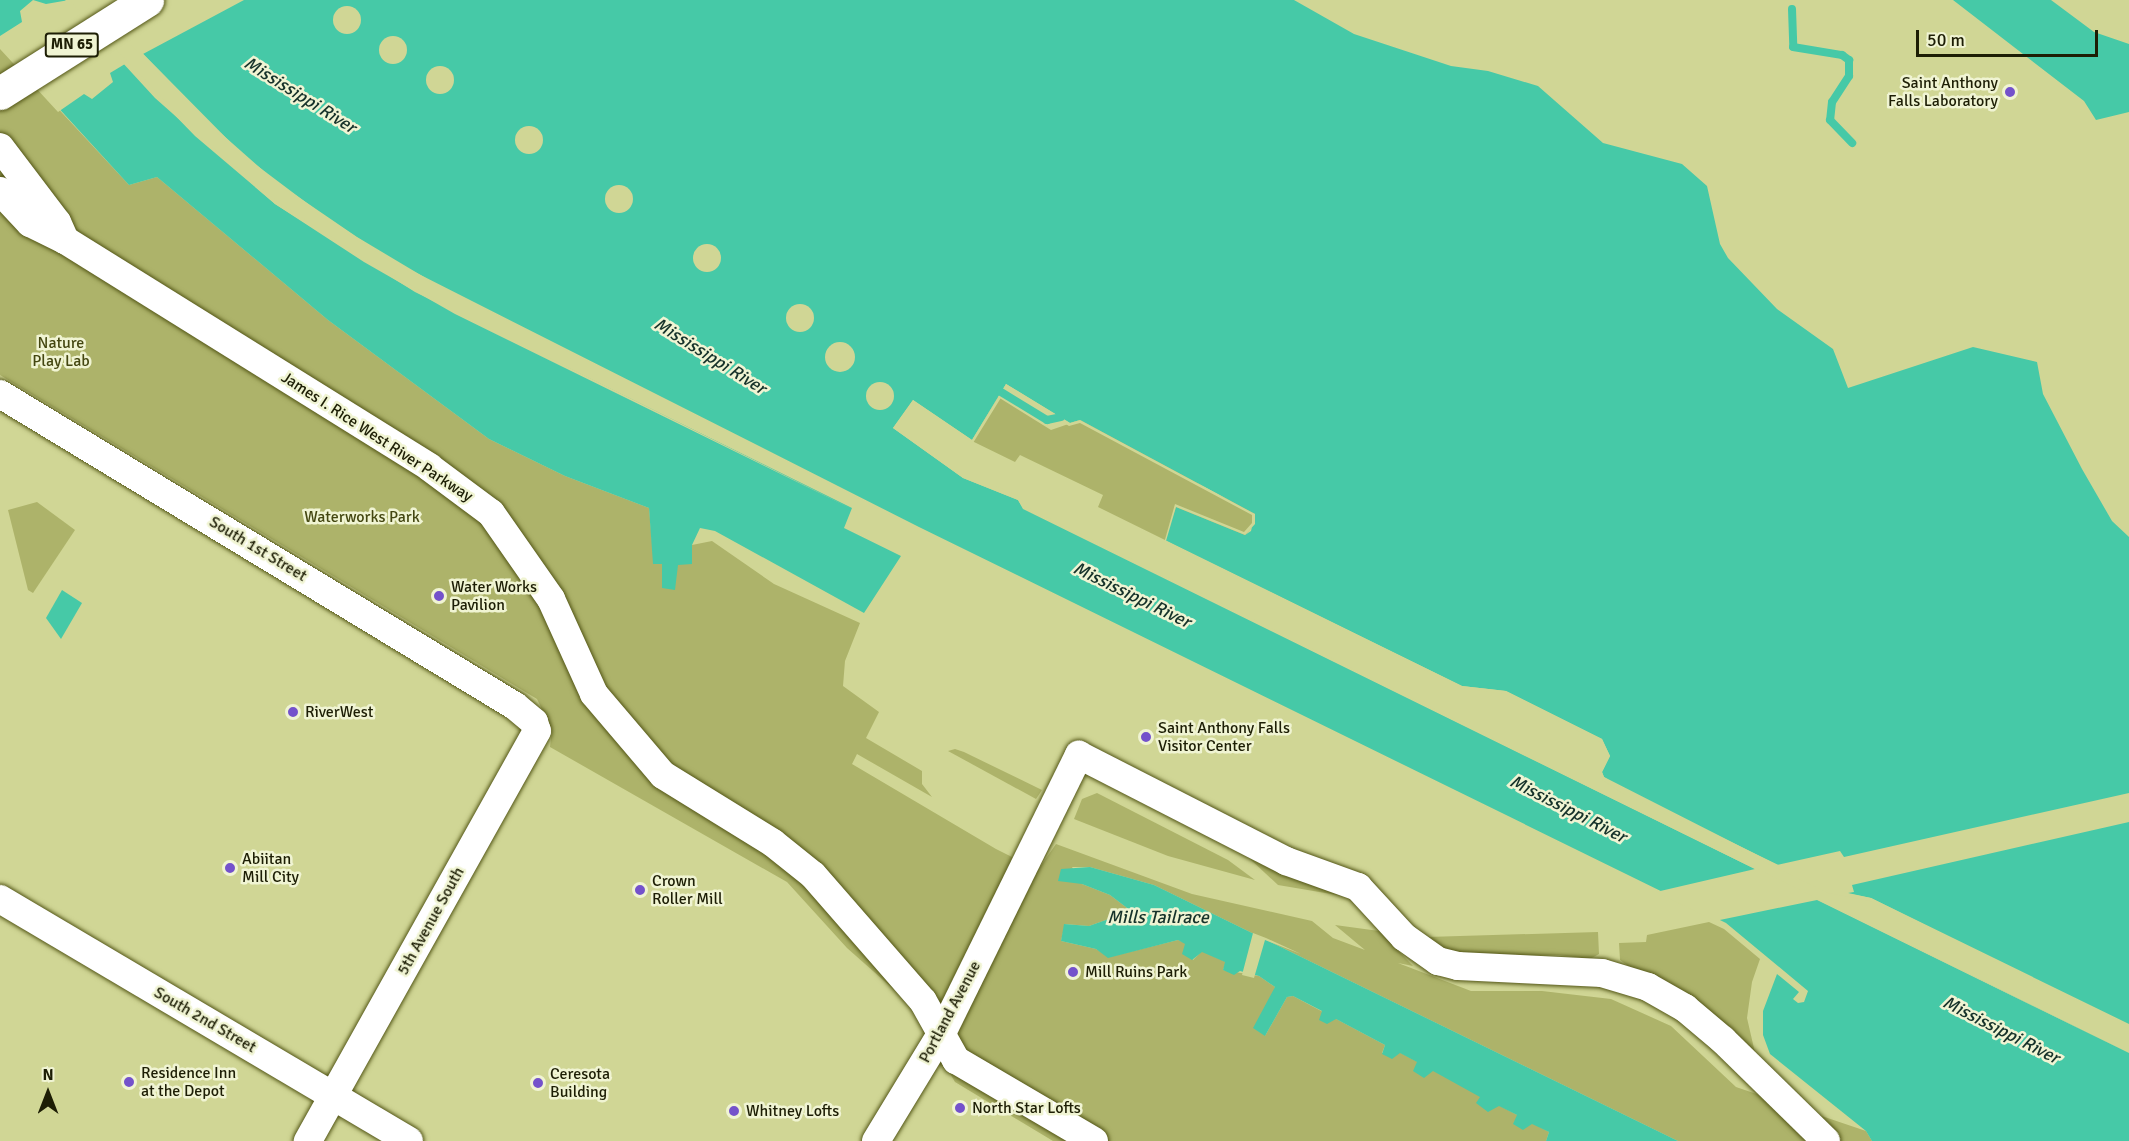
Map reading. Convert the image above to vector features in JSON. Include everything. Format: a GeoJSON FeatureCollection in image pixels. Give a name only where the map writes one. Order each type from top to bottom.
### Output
{"type":"FeatureCollection","features":[{"type":"Feature","properties":{"kind":"main road","name":"MN 65"},"geometry":{"type":"LineString","coordinates":[[0,93],[147,0]]}},
{"type":"Feature","properties":{"kind":"street","name":"James I. Rice West River Parkway"},"geometry":{"type":"LineString","coordinates":[[0,147],[57,222],[65,240]]}},
{"type":"Feature","properties":{"kind":"street","name":"James I. Rice West River Parkway"},"geometry":{"type":"LineString","coordinates":[[0,191],[30,223],[65,240],[429,467],[490,513],[551,599],[594,694],[626,736],[663,775],[772,843],[813,875],[923,1001],[943,1031],[956,1060],[1094,1141]]}},
{"type":"Feature","properties":{"kind":"street","name":"South 1st Street"},"geometry":{"type":"LineString","coordinates":[[0,394],[515,705]]}},
{"type":"Feature","properties":{"kind":"street","name":"5th Avenue South"},"geometry":{"type":"LineString","coordinates":[[308,1141],[537,731],[529,716],[515,705]]}},
{"type":"Feature","properties":{"kind":"street","name":"Portland Avenue"},"geometry":{"type":"LineString","coordinates":[[876,1141],[943,1031],[1079,755],[1286,861],[1358,887],[1404,937],[1438,961],[1458,966],[1602,973],[1648,987],[1685,1008],[1723,1040],[1826,1141]]}},
{"type":"Feature","properties":{"kind":"street","name":"South 2nd Street"},"geometry":{"type":"LineString","coordinates":[[0,899],[409,1141]]}},
{"type":"Feature","properties":{"kind":"green space"},"geometry":{"type":"Polygon","coordinates":[[[0,46],[129,185],[157,177],[328,320],[489,439],[565,476],[649,508],[654,564],[692,564],[692,545],[712,541],[774,584],[860,623],[845,661],[843,686],[879,712],[866,738],[922,771],[922,784],[932,797],[857,754],[852,764],[996,849],[1038,870],[1056,844],[1192,894],[1312,921],[1333,938],[1365,950],[1335,925],[1379,931],[1413,966],[1398,963],[1471,991],[1542,991],[1611,999],[1671,1026],[1736,1087],[1866,1131],[1872,1141],[1678,1141],[1154,885],[1090,867],[1072,867],[1082,884],[1110,895],[1131,911],[1089,926],[1065,924],[1061,941],[1096,949],[1109,957],[1178,940],[1185,943],[1193,960],[1202,951],[1226,962],[1223,970],[1259,976],[1275,987],[1265,1036],[1287,997],[1293,996],[1385,1045],[1382,1053],[1399,1052],[1549,1132],[1546,1141],[1053,1141],[955,1082],[908,1002],[847,948],[787,882],[550,747],[552,730],[537,699],[0,375],[0,46]]]}},
{"type":"Feature","properties":{"kind":"green space"},"geometry":{"type":"Polygon","coordinates":[[[998,397],[1051,430],[1080,420],[1184,473],[1209,491],[1248,507],[1255,514],[1255,524],[1245,535],[1165,540],[1098,507],[1103,495],[1020,455],[1015,462],[972,441],[998,397]]]}},
{"type":"Feature","properties":{"kind":"green space"},"geometry":{"type":"Polygon","coordinates":[[[37,502],[75,530],[33,593],[28,590],[8,510],[37,502]]]}},
{"type":"Feature","properties":{"kind":"green space"},"geometry":{"type":"Polygon","coordinates":[[[955,749],[1042,790],[1036,799],[948,751],[955,749]]]}},
{"type":"Feature","properties":{"kind":"green space"},"geometry":{"type":"Polygon","coordinates":[[[1097,793],[1228,860],[1255,880],[1168,856],[1074,819],[1082,799],[1097,793]]]}},
{"type":"Feature","properties":{"kind":"green space"},"geometry":{"type":"Polygon","coordinates":[[[1250,859],[1355,898],[1278,885],[1250,859]]]}},
{"type":"Feature","properties":{"kind":"green space"},"geometry":{"type":"Polygon","coordinates":[[[1709,922],[1724,929],[1760,959],[1752,982],[1747,1018],[1756,1057],[1620,960],[1619,943],[1646,942],[1647,935],[1709,922]]]}},
{"type":"Feature","properties":{"kind":"green space"},"geometry":{"type":"Polygon","coordinates":[[[1598,932],[1599,954],[1590,959],[1559,955],[1480,956],[1430,947],[1427,937],[1598,932]]]}},
{"type":"Feature","properties":{"kind":"water"},"geometry":{"type":"Polygon","coordinates":[[[0,0],[65,0],[155,98],[275,204],[415,292],[852,508],[844,528],[901,556],[864,613],[715,531],[700,528],[692,545],[692,564],[678,565],[675,590],[662,588],[662,564],[653,564],[649,508],[565,476],[489,439],[328,320],[157,177],[129,185],[0,44],[0,0]]]}},
{"type":"Feature","properties":{"kind":"water","name":"Mississippi River"},"geometry":{"type":"Polygon","coordinates":[[[90,0],[1294,0],[1354,34],[1451,66],[1488,71],[1538,86],[1603,143],[1682,164],[1707,186],[1720,244],[1728,258],[1777,309],[1833,349],[1848,388],[1973,347],[2037,362],[2043,394],[2082,469],[2112,521],[2129,537],[2129,1024],[1871,898],[1830,890],[1624,790],[1604,777],[1602,772],[1610,756],[1602,739],[1506,691],[1462,686],[1165,540],[1176,507],[1245,535],[1251,531],[1255,514],[1080,420],[1070,423],[1006,384],[972,440],[913,400],[893,428],[963,478],[1018,500],[1023,509],[2129,1053],[2129,1141],[1872,1141],[1866,1131],[1770,1054],[1763,1035],[1763,1011],[1777,974],[1799,992],[1793,999],[1798,1003],[1804,1002],[1808,991],[1726,923],[919,527],[395,262],[324,216],[243,155],[90,0]]]}},
{"type":"Feature","properties":{"kind":"water"},"geometry":{"type":"Polygon","coordinates":[[[1953,0],[2051,0],[2094,32],[2129,44],[2129,112],[2096,120],[2084,101],[1953,0]]]}},
{"type":"Feature","properties":{"kind":"water"},"geometry":{"type":"Polygon","coordinates":[[[62,590],[82,603],[61,639],[46,618],[62,590]]]}},
{"type":"Feature","properties":{"kind":"water","name":"Mills Tailrace"},"geometry":{"type":"Polygon","coordinates":[[[1090,867],[1154,885],[1678,1141],[1546,1141],[1549,1132],[1532,1124],[1523,1130],[1513,1124],[1517,1115],[1499,1106],[1488,1112],[1476,1103],[1480,1097],[1433,1071],[1424,1078],[1413,1071],[1417,1062],[1400,1053],[1392,1059],[1382,1054],[1385,1045],[1336,1019],[1327,1024],[1319,1020],[1322,1011],[1293,996],[1287,997],[1265,1036],[1253,1028],[1275,987],[1259,976],[1240,971],[1234,975],[1223,970],[1225,962],[1202,952],[1192,960],[1182,954],[1185,944],[1178,940],[1108,958],[1096,949],[1061,941],[1064,924],[1089,926],[1131,911],[1110,895],[1082,884],[1058,881],[1061,869],[1090,867]]]}},
{"type":"Feature","properties":{"kind":"pier"},"geometry":{"type":"Polygon","coordinates":[[[33,0],[46,4],[69,0],[197,134],[277,201],[366,259],[456,311],[854,510],[455,314],[364,262],[275,204],[195,136],[125,64],[110,73],[113,82],[92,99],[84,94],[58,112],[0,49],[0,36],[22,22],[20,11],[33,0]]]}},
{"type":"Feature","properties":{"kind":"pier"},"geometry":{"type":"Polygon","coordinates":[[[87,0],[244,0],[143,54],[215,128],[275,181],[357,237],[434,283],[918,529],[394,264],[323,218],[241,157],[87,0]]]}},
{"type":"Feature","properties":{"kind":"pier"},"geometry":{"type":"Polygon","coordinates":[[[347,6],[357,10],[361,20],[357,30],[347,34],[337,30],[333,20],[337,10],[347,6]]]}},
{"type":"Feature","properties":{"kind":"pier"},"geometry":{"type":"Polygon","coordinates":[[[393,36],[403,40],[407,50],[403,60],[393,64],[383,60],[379,50],[383,40],[393,36]]]}},
{"type":"Feature","properties":{"kind":"pier"},"geometry":{"type":"Polygon","coordinates":[[[440,66],[450,70],[454,80],[450,90],[440,94],[430,90],[426,80],[430,70],[440,66]]]}},
{"type":"Feature","properties":{"kind":"pier"},"geometry":{"type":"Polygon","coordinates":[[[529,126],[539,130],[543,140],[539,150],[529,154],[519,150],[515,140],[519,130],[529,126]]]}},
{"type":"Feature","properties":{"kind":"pier"},"geometry":{"type":"Polygon","coordinates":[[[619,185],[629,189],[633,199],[629,209],[619,213],[609,209],[605,199],[609,189],[619,185]]]}},
{"type":"Feature","properties":{"kind":"pier"},"geometry":{"type":"Polygon","coordinates":[[[707,244],[717,248],[721,258],[717,268],[707,272],[697,268],[693,258],[697,248],[707,244]]]}},
{"type":"Feature","properties":{"kind":"pier"},"geometry":{"type":"Polygon","coordinates":[[[800,304],[810,308],[814,318],[810,328],[800,332],[790,328],[786,318],[790,308],[800,304]]]}},
{"type":"Feature","properties":{"kind":"pier"},"geometry":{"type":"Polygon","coordinates":[[[840,342],[846,343],[854,351],[854,363],[846,371],[840,372],[834,371],[826,363],[825,357],[826,351],[834,343],[840,342]]]}},
{"type":"Feature","properties":{"kind":"pier"},"geometry":{"type":"Polygon","coordinates":[[[880,382],[890,386],[894,396],[890,406],[880,410],[870,406],[866,396],[870,386],[880,382]]]}},
{"type":"Feature","properties":{"kind":"pier"},"geometry":{"type":"Polygon","coordinates":[[[1006,384],[1070,423],[1080,420],[1255,514],[1255,524],[1245,535],[1176,507],[1166,541],[1462,686],[1506,691],[1602,739],[1610,756],[1602,772],[1604,777],[1777,865],[1840,851],[1844,857],[2129,793],[2129,822],[1852,885],[1854,892],[1848,893],[1871,898],[2129,1027],[1870,901],[1828,893],[1622,793],[1601,779],[1599,771],[1606,756],[1600,742],[1505,694],[1461,688],[1164,543],[1175,504],[1244,532],[1252,523],[1252,515],[1080,423],[1069,426],[1007,388],[973,443],[914,404],[897,427],[964,476],[987,487],[992,484],[1020,497],[1025,506],[2129,1053],[1817,900],[1715,921],[1656,892],[1755,869],[1023,508],[1018,500],[963,478],[893,428],[913,400],[972,440],[1006,384]]]}},
{"type":"Feature","properties":{"kind":"pier"},"geometry":{"type":"Polygon","coordinates":[[[1253,933],[1301,954],[1265,940],[1254,978],[1242,975],[1253,933]]]}},
{"type":"Feature","properties":{"kind":"waterway"},"geometry":{"type":"LineString","coordinates":[[1792,9],[1793,47],[1842,55],[1849,60],[1849,76],[1832,102],[1830,120],[1852,143]]}},
{"type":"Feature","properties":{"kind":"waterway"},"geometry":{"type":"LineString","coordinates":[[1001,392],[1047,420],[1061,417]]}},
{"type":"Feature","properties":{"kind":"place","name":"Saint Anthony Falls Laboratory"},"geometry":{"type":"Point","coordinates":[2010,92]}},
{"type":"Feature","properties":{"kind":"place","name":"Water Works Pavilion"},"geometry":{"type":"Point","coordinates":[439,596]}},
{"type":"Feature","properties":{"kind":"place","name":"RiverWest"},"geometry":{"type":"Point","coordinates":[293,712]}},
{"type":"Feature","properties":{"kind":"place","name":"Saint Anthony Falls Visitor Center"},"geometry":{"type":"Point","coordinates":[1146,737]}},
{"type":"Feature","properties":{"kind":"place","name":"Abiitan Mill City"},"geometry":{"type":"Point","coordinates":[230,868]}},
{"type":"Feature","properties":{"kind":"place","name":"Crown Roller Mill"},"geometry":{"type":"Point","coordinates":[640,890]}},
{"type":"Feature","properties":{"kind":"place","name":"Mill Ruins Park"},"geometry":{"type":"Point","coordinates":[1073,972]}},
{"type":"Feature","properties":{"kind":"place","name":"Residence Inn at the Depot"},"geometry":{"type":"Point","coordinates":[129,1082]}},
{"type":"Feature","properties":{"kind":"place","name":"Ceresota Building"},"geometry":{"type":"Point","coordinates":[538,1083]}},
{"type":"Feature","properties":{"kind":"place","name":"North Star Lofts"},"geometry":{"type":"Point","coordinates":[960,1108]}},
{"type":"Feature","properties":{"kind":"place","name":"Whitney Lofts"},"geometry":{"type":"Point","coordinates":[734,1111]}},
{"type":"Feature","properties":{"kind":"park label","name":"Nature Play Lab"},"geometry":{"type":"Point","coordinates":[61,352]}},
{"type":"Feature","properties":{"kind":"park label","name":"Waterworks Park"},"geometry":{"type":"Point","coordinates":[362,517]}}]}
